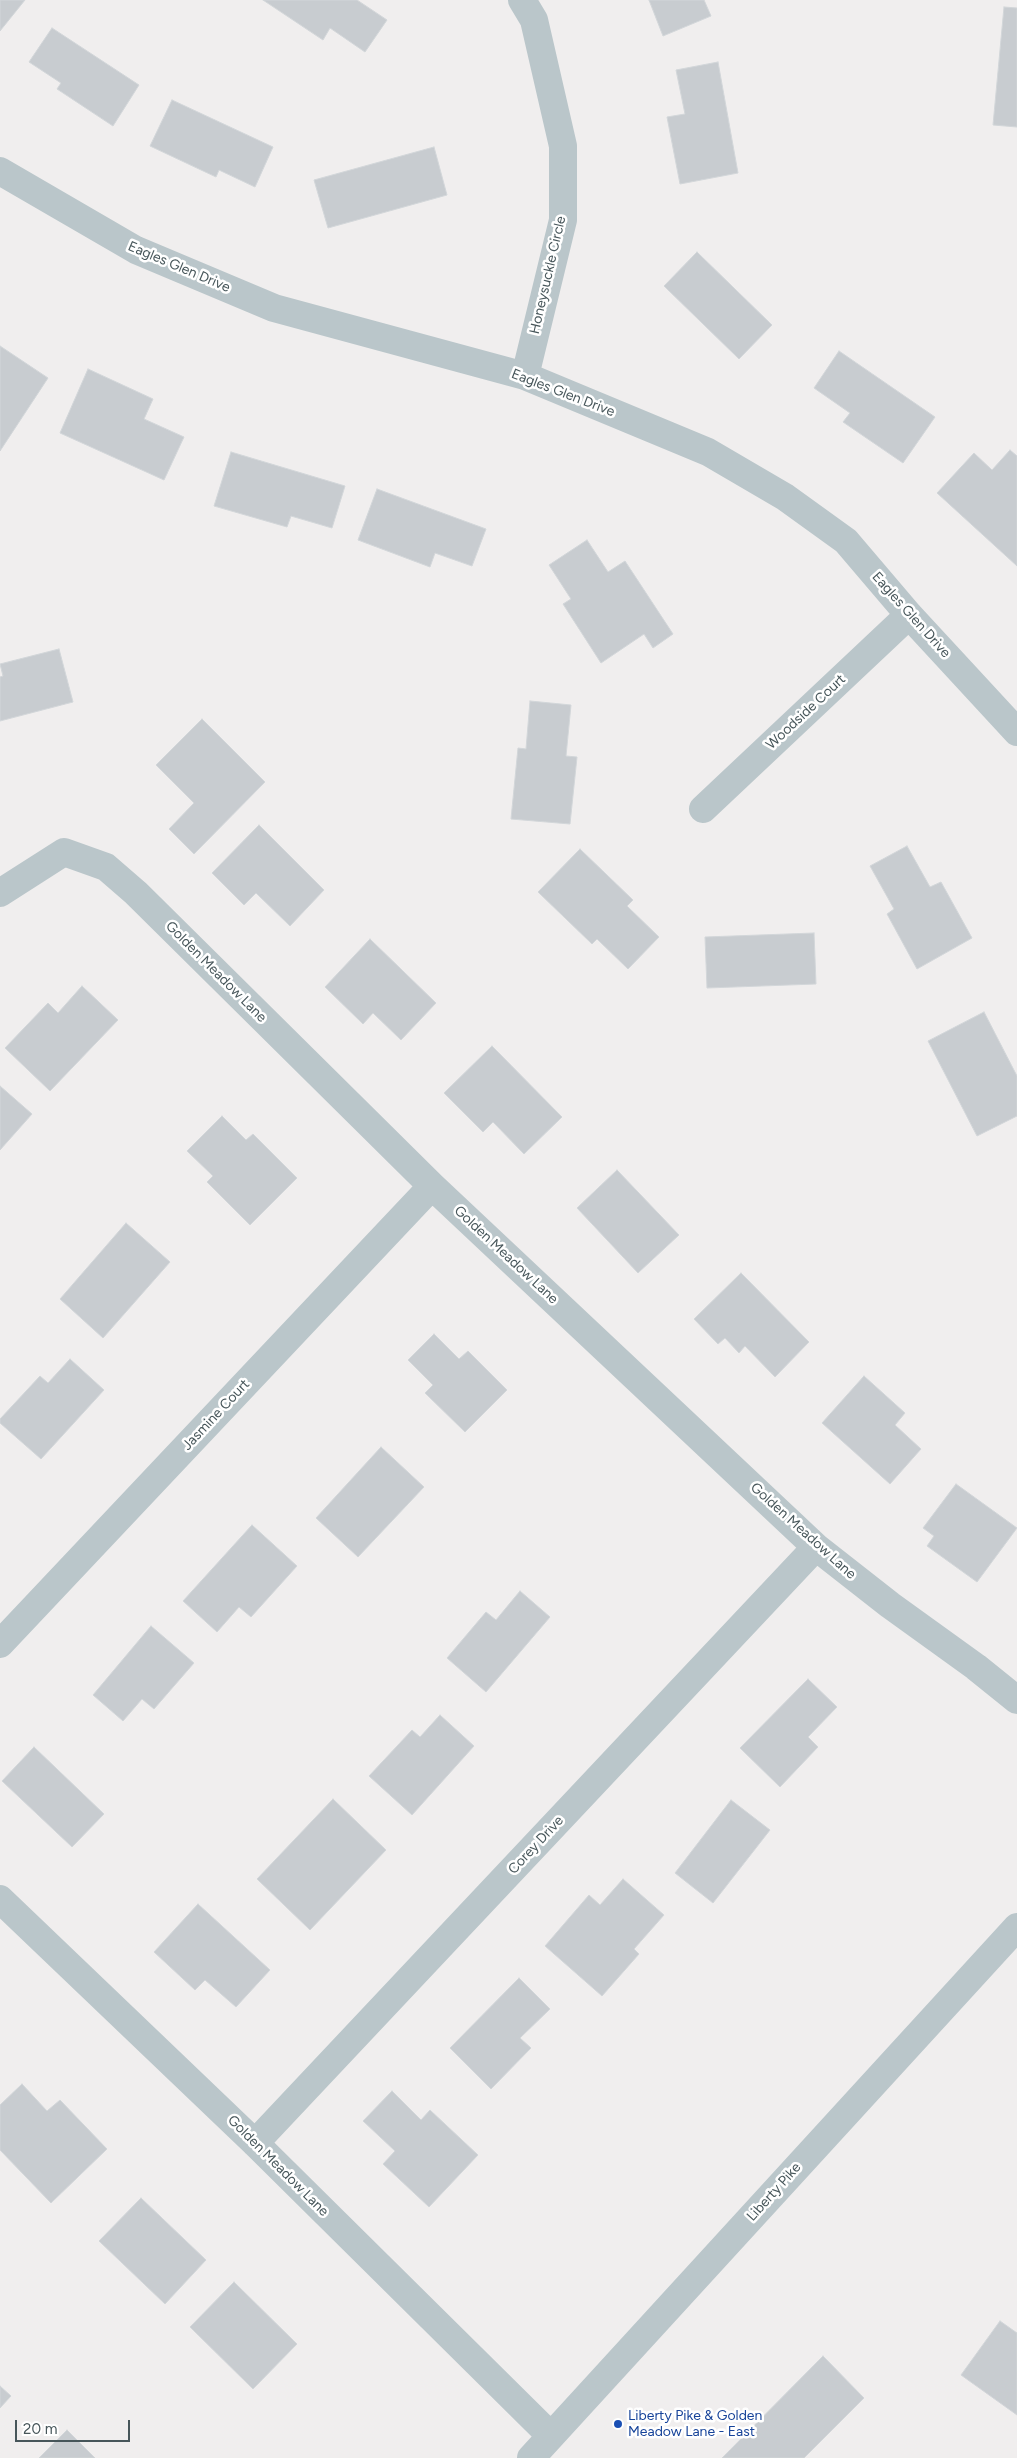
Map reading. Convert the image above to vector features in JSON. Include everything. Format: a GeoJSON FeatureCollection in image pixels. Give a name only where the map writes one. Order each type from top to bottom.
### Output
{"type":"FeatureCollection","features":[{"type":"Feature","properties":{"kind":"street","name":"Honeysuckle Circle"},"geometry":{"type":"LineString","coordinates":[[522,0],[534,20],[564,146],[563,220],[525,376]]}},
{"type":"Feature","properties":{"kind":"street","name":"Eagles Glen Drive"},"geometry":{"type":"LineString","coordinates":[[0,171],[136,250],[274,308],[525,376],[708,452],[785,497],[846,541],[909,614],[1017,732]]}},
{"type":"Feature","properties":{"kind":"street","name":"Woodside Court"},"geometry":{"type":"LineString","coordinates":[[703,809],[909,614]]}},
{"type":"Feature","properties":{"kind":"street","name":"Golden Meadow Lane"},"geometry":{"type":"LineString","coordinates":[[0,893],[64,852],[106,867],[136,893],[432,1186],[816,1547],[1017,1700]]}},
{"type":"Feature","properties":{"kind":"street","name":"Jasmine Court"},"geometry":{"type":"LineString","coordinates":[[0,1644],[432,1186]]}},
{"type":"Feature","properties":{"kind":"street","name":"Corey Drive"},"geometry":{"type":"LineString","coordinates":[[255,2142],[816,1547]]}},
{"type":"Feature","properties":{"kind":"street","name":"Golden Meadow Lane"},"geometry":{"type":"LineString","coordinates":[[0,1899],[255,2142],[551,2436]]}},
{"type":"Feature","properties":{"kind":"street","name":"Liberty Pike"},"geometry":{"type":"LineString","coordinates":[[531,2458],[1017,1927]]}},
{"type":"Feature","properties":{"kind":"building"},"geometry":{"type":"Polygon","coordinates":[[[0,0],[25,0],[0,31],[0,0]]]}},
{"type":"Feature","properties":{"kind":"building"},"geometry":{"type":"Polygon","coordinates":[[[263,0],[357,0],[387,20],[365,52],[330,28],[323,40],[263,0]]]}},
{"type":"Feature","properties":{"kind":"building"},"geometry":{"type":"Polygon","coordinates":[[[649,0],[704,0],[711,16],[663,36],[649,0]]]}},
{"type":"Feature","properties":{"kind":"building"},"geometry":{"type":"Polygon","coordinates":[[[1004,7],[1017,8],[1017,127],[993,125],[1004,7]]]}},
{"type":"Feature","properties":{"kind":"building"},"geometry":{"type":"Polygon","coordinates":[[[52,28],[139,85],[113,126],[57,89],[61,83],[29,62],[52,28]]]}},
{"type":"Feature","properties":{"kind":"building"},"geometry":{"type":"Polygon","coordinates":[[[718,62],[738,173],[680,184],[667,117],[685,114],[676,70],[718,62]]]}},
{"type":"Feature","properties":{"kind":"building"},"geometry":{"type":"Polygon","coordinates":[[[172,100],[273,147],[255,187],[219,170],[216,177],[150,146],[172,100]]]}},
{"type":"Feature","properties":{"kind":"building"},"geometry":{"type":"Polygon","coordinates":[[[434,147],[447,195],[328,228],[314,180],[434,147]]]}},
{"type":"Feature","properties":{"kind":"building"},"geometry":{"type":"Polygon","coordinates":[[[697,252],[772,325],[739,359],[664,286],[697,252]]]}},
{"type":"Feature","properties":{"kind":"building"},"geometry":{"type":"Polygon","coordinates":[[[0,346],[48,378],[0,451],[0,346]]]}},
{"type":"Feature","properties":{"kind":"building"},"geometry":{"type":"Polygon","coordinates":[[[839,351],[935,417],[903,463],[843,422],[850,413],[814,388],[839,351]]]}},
{"type":"Feature","properties":{"kind":"building"},"geometry":{"type":"Polygon","coordinates":[[[88,369],[153,399],[144,419],[184,437],[164,480],[60,433],[88,369]]]}},
{"type":"Feature","properties":{"kind":"building"},"geometry":{"type":"Polygon","coordinates":[[[1010,450],[1017,456],[1017,566],[937,493],[974,453],[992,470],[1010,450]]]}},
{"type":"Feature","properties":{"kind":"building"},"geometry":{"type":"Polygon","coordinates":[[[231,452],[345,486],[332,528],[291,516],[287,527],[214,506],[231,452]]]}},
{"type":"Feature","properties":{"kind":"building"},"geometry":{"type":"Polygon","coordinates":[[[377,489],[486,529],[472,566],[435,553],[430,567],[358,540],[377,489]]]}},
{"type":"Feature","properties":{"kind":"building"},"geometry":{"type":"Polygon","coordinates":[[[587,540],[608,572],[625,561],[673,634],[653,648],[644,634],[601,663],[563,604],[571,599],[549,565],[587,540]]]}},
{"type":"Feature","properties":{"kind":"building"},"geometry":{"type":"Polygon","coordinates":[[[59,649],[73,702],[0,721],[0,677],[3,676],[0,664],[59,649]]]}},
{"type":"Feature","properties":{"kind":"building"},"geometry":{"type":"Polygon","coordinates":[[[530,701],[571,705],[566,756],[577,757],[570,824],[511,819],[518,748],[526,749],[530,701]]]}},
{"type":"Feature","properties":{"kind":"building"},"geometry":{"type":"Polygon","coordinates":[[[202,719],[265,782],[194,854],[169,829],[194,803],[156,765],[202,719]]]}},
{"type":"Feature","properties":{"kind":"building"},"geometry":{"type":"Polygon","coordinates":[[[259,825],[324,890],[290,926],[256,893],[244,905],[212,873],[259,825]]]}},
{"type":"Feature","properties":{"kind":"building"},"geometry":{"type":"Polygon","coordinates":[[[907,846],[930,887],[941,882],[972,938],[917,969],[887,914],[894,909],[870,866],[907,846]]]}},
{"type":"Feature","properties":{"kind":"building"},"geometry":{"type":"Polygon","coordinates":[[[580,849],[633,900],[627,906],[659,937],[628,969],[597,939],[592,944],[538,892],[580,849]]]}},
{"type":"Feature","properties":{"kind":"building"},"geometry":{"type":"Polygon","coordinates":[[[814,933],[816,984],[707,988],[705,937],[814,933]]]}},
{"type":"Feature","properties":{"kind":"building"},"geometry":{"type":"Polygon","coordinates":[[[370,939],[436,1003],[401,1040],[373,1013],[363,1024],[325,987],[370,939]]]}},
{"type":"Feature","properties":{"kind":"building"},"geometry":{"type":"Polygon","coordinates":[[[82,986],[118,1020],[50,1091],[5,1048],[48,1003],[58,1013],[82,986]]]}},
{"type":"Feature","properties":{"kind":"building"},"geometry":{"type":"Polygon","coordinates":[[[984,1012],[1017,1076],[1017,1116],[977,1136],[928,1041],[984,1012]]]}},
{"type":"Feature","properties":{"kind":"building"},"geometry":{"type":"Polygon","coordinates":[[[492,1046],[562,1117],[524,1154],[493,1122],[483,1132],[444,1093],[492,1046]]]}},
{"type":"Feature","properties":{"kind":"building"},"geometry":{"type":"Polygon","coordinates":[[[0,1086],[32,1114],[0,1150],[0,1086]]]}},
{"type":"Feature","properties":{"kind":"building"},"geometry":{"type":"Polygon","coordinates":[[[222,1116],[246,1140],[253,1134],[297,1178],[250,1225],[207,1182],[213,1176],[187,1151],[222,1116]]]}},
{"type":"Feature","properties":{"kind":"building"},"geometry":{"type":"Polygon","coordinates":[[[617,1170],[679,1235],[638,1273],[577,1208],[617,1170]]]}},
{"type":"Feature","properties":{"kind":"building"},"geometry":{"type":"Polygon","coordinates":[[[126,1223],[170,1262],[103,1338],[60,1299],[126,1223]]]}},
{"type":"Feature","properties":{"kind":"building"},"geometry":{"type":"Polygon","coordinates":[[[741,1273],[809,1342],[775,1377],[745,1346],[739,1353],[725,1338],[718,1344],[694,1319],[741,1273]]]}},
{"type":"Feature","properties":{"kind":"building"},"geometry":{"type":"Polygon","coordinates":[[[434,1334],[459,1359],[468,1351],[507,1390],[465,1432],[425,1393],[433,1385],[408,1360],[434,1334]]]}},
{"type":"Feature","properties":{"kind":"building"},"geometry":{"type":"Polygon","coordinates":[[[70,1359],[104,1390],[41,1459],[0,1423],[0,1419],[40,1376],[48,1383],[70,1359]]]}},
{"type":"Feature","properties":{"kind":"building"},"geometry":{"type":"Polygon","coordinates":[[[864,1376],[905,1413],[895,1425],[921,1449],[890,1484],[822,1423],[864,1376]]]}},
{"type":"Feature","properties":{"kind":"building"},"geometry":{"type":"Polygon","coordinates":[[[381,1447],[424,1487],[358,1557],[316,1518],[381,1447]]]}},
{"type":"Feature","properties":{"kind":"building"},"geometry":{"type":"Polygon","coordinates":[[[956,1484],[1017,1528],[977,1582],[927,1546],[934,1536],[923,1528],[956,1484]]]}},
{"type":"Feature","properties":{"kind":"building"},"geometry":{"type":"Polygon","coordinates":[[[252,1525],[297,1566],[251,1617],[239,1607],[217,1632],[183,1601],[252,1525]]]}},
{"type":"Feature","properties":{"kind":"building"},"geometry":{"type":"Polygon","coordinates":[[[520,1591],[550,1617],[486,1692],[447,1658],[486,1612],[496,1620],[520,1591]]]}},
{"type":"Feature","properties":{"kind":"building"},"geometry":{"type":"Polygon","coordinates":[[[151,1626],[194,1663],[154,1709],[142,1699],[123,1721],[93,1695],[151,1626]]]}},
{"type":"Feature","properties":{"kind":"building"},"geometry":{"type":"Polygon","coordinates":[[[808,1679],[837,1707],[808,1737],[818,1747],[780,1787],[740,1748],[808,1679]]]}},
{"type":"Feature","properties":{"kind":"building"},"geometry":{"type":"Polygon","coordinates":[[[440,1715],[474,1746],[412,1815],[369,1776],[412,1730],[420,1737],[440,1715]]]}},
{"type":"Feature","properties":{"kind":"building"},"geometry":{"type":"Polygon","coordinates":[[[34,1747],[104,1814],[72,1847],[2,1781],[34,1747]]]}},
{"type":"Feature","properties":{"kind":"building"},"geometry":{"type":"Polygon","coordinates":[[[333,1799],[386,1850],[310,1930],[257,1879],[333,1799]]]}},
{"type":"Feature","properties":{"kind":"building"},"geometry":{"type":"Polygon","coordinates":[[[731,1800],[770,1830],[713,1903],[675,1873],[731,1800]]]}},
{"type":"Feature","properties":{"kind":"building"},"geometry":{"type":"Polygon","coordinates":[[[623,1879],[664,1915],[634,1949],[639,1954],[602,1996],[545,1946],[589,1895],[600,1905],[623,1879]]]}},
{"type":"Feature","properties":{"kind":"building"},"geometry":{"type":"Polygon","coordinates":[[[198,1904],[270,1970],[236,2007],[205,1980],[195,1990],[154,1952],[198,1904]]]}},
{"type":"Feature","properties":{"kind":"building"},"geometry":{"type":"Polygon","coordinates":[[[519,1978],[550,2009],[520,2038],[531,2048],[491,2089],[450,2048],[519,1978]]]}},
{"type":"Feature","properties":{"kind":"building"},"geometry":{"type":"Polygon","coordinates":[[[22,2084],[47,2111],[60,2100],[107,2149],[51,2203],[0,2150],[0,2105],[22,2084]]]}},
{"type":"Feature","properties":{"kind":"building"},"geometry":{"type":"Polygon","coordinates":[[[392,2091],[421,2120],[430,2110],[478,2155],[429,2207],[383,2164],[395,2151],[363,2121],[392,2091]]]}},
{"type":"Feature","properties":{"kind":"building"},"geometry":{"type":"Polygon","coordinates":[[[141,2198],[206,2260],[165,2304],[99,2241],[141,2198]]]}},
{"type":"Feature","properties":{"kind":"building"},"geometry":{"type":"Polygon","coordinates":[[[234,2282],[297,2344],[253,2389],[190,2327],[234,2282]]]}},
{"type":"Feature","properties":{"kind":"building"},"geometry":{"type":"Polygon","coordinates":[[[1000,2321],[1017,2333],[1017,2415],[961,2375],[1000,2321]]]}},
{"type":"Feature","properties":{"kind":"building"},"geometry":{"type":"Polygon","coordinates":[[[823,2356],[864,2398],[804,2458],[722,2458],[823,2356]]]}},
{"type":"Feature","properties":{"kind":"building"},"geometry":{"type":"Polygon","coordinates":[[[0,2386],[11,2396],[0,2408],[0,2386]]]}},
{"type":"Feature","properties":{"kind":"building"},"geometry":{"type":"Polygon","coordinates":[[[67,2430],[95,2458],[39,2458],[67,2430]]]}},
{"type":"Feature","properties":{"kind":"place","name":"Liberty Pike & Golden Meadow Lane - East"},"geometry":{"type":"Point","coordinates":[618,2424]}}]}
